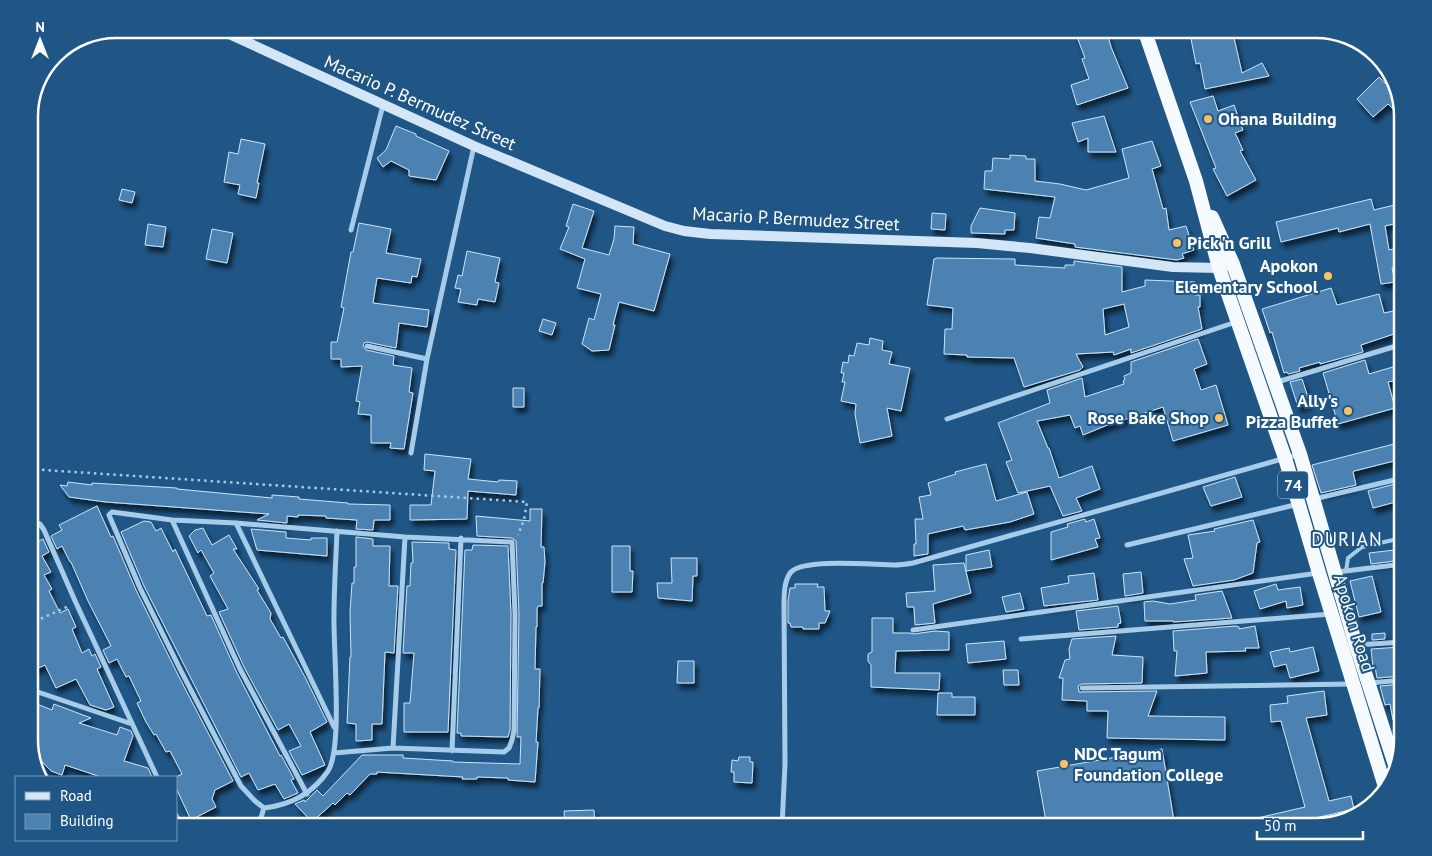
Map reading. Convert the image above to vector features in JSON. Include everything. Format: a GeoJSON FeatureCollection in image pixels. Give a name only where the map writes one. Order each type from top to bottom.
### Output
{"type":"FeatureCollection","features":[{"type":"Feature","properties":{"kind":"highway","name":"Apokon Road"},"geometry":{"type":"LineString","coordinates":[[1147,37],[1196,181],[1219,268],[1286,458],[1353,684],[1384,779]]}},
{"type":"Feature","properties":{"kind":"highway","name":"Apokon Road"},"geometry":{"type":"LineString","coordinates":[[1196,181],[1233,264],[1276,382],[1340,572],[1356,645],[1393,758]]}},
{"type":"Feature","properties":{"kind":"main road","name":"Macario P. Bermudez Street"},"geometry":{"type":"LineString","coordinates":[[235,37],[474,146],[665,226],[684,231],[710,234],[977,243],[1173,267],[1219,268],[1233,264]]}},
{"type":"Feature","properties":{"kind":"street"},"geometry":{"type":"LineString","coordinates":[[351,230],[383,105]]}},
{"type":"Feature","properties":{"kind":"street"},"geometry":{"type":"LineString","coordinates":[[411,453],[427,359],[474,146]]}},
{"type":"Feature","properties":{"kind":"street"},"geometry":{"type":"LineString","coordinates":[[947,419],[1252,317]]}},
{"type":"Feature","properties":{"kind":"street"},"geometry":{"type":"LineString","coordinates":[[367,346],[427,359]]}},
{"type":"Feature","properties":{"kind":"street"},"geometry":{"type":"LineString","coordinates":[[1276,382],[1394,347]]}},
{"type":"Feature","properties":{"kind":"street"},"geometry":{"type":"LineString","coordinates":[[782,818],[785,764],[784,606],[786,581],[790,573],[797,568],[821,564],[896,565],[913,563],[1300,454]]}},
{"type":"Feature","properties":{"kind":"street"},"geometry":{"type":"LineString","coordinates":[[1314,499],[1394,480]]}},
{"type":"Feature","properties":{"kind":"street"},"geometry":{"type":"LineString","coordinates":[[1127,545],[1299,504]]}},
{"type":"Feature","properties":{"kind":"street"},"geometry":{"type":"LineString","coordinates":[[264,808],[241,786],[181,671],[148,604],[109,515],[112,512],[172,520],[236,523],[405,537],[461,538],[512,542],[515,614],[512,740],[509,748],[504,752],[393,748],[334,753]]}},
{"type":"Feature","properties":{"kind":"street"},"geometry":{"type":"LineString","coordinates":[[172,520],[240,669],[307,794]]}},
{"type":"Feature","properties":{"kind":"street"},"geometry":{"type":"LineString","coordinates":[[38,523],[44,530],[157,776]]}},
{"type":"Feature","properties":{"kind":"street"},"geometry":{"type":"LineString","coordinates":[[236,523],[336,730]]}},
{"type":"Feature","properties":{"kind":"street"},"geometry":{"type":"LineString","coordinates":[[264,808],[280,805],[307,794],[328,770],[334,753],[336,730],[334,616],[337,531]]}},
{"type":"Feature","properties":{"kind":"street"},"geometry":{"type":"LineString","coordinates":[[393,748],[405,537]]}},
{"type":"Feature","properties":{"kind":"street"},"geometry":{"type":"LineString","coordinates":[[452,751],[461,538]]}},
{"type":"Feature","properties":{"kind":"street"},"geometry":{"type":"LineString","coordinates":[[1340,572],[1394,565]]}},
{"type":"Feature","properties":{"kind":"street"},"geometry":{"type":"LineString","coordinates":[[913,630],[1319,573]]}},
{"type":"Feature","properties":{"kind":"street"},"geometry":{"type":"LineString","coordinates":[[1020,639],[1332,614]]}},
{"type":"Feature","properties":{"kind":"street"},"geometry":{"type":"LineString","coordinates":[[1356,645],[1394,643]]}},
{"type":"Feature","properties":{"kind":"street"},"geometry":{"type":"LineString","coordinates":[[1368,683],[1394,681]]}},
{"type":"Feature","properties":{"kind":"street"},"geometry":{"type":"LineString","coordinates":[[1082,688],[1353,684]]}},
{"type":"Feature","properties":{"kind":"street"},"geometry":{"type":"LineString","coordinates":[[38,692],[132,724]]}},
{"type":"Feature","properties":{"kind":"street"},"geometry":{"type":"LineString","coordinates":[[261,818],[264,808]]}},
{"type":"Feature","properties":{"kind":"lane"},"geometry":{"type":"LineString","coordinates":[[1340,572],[1348,558],[1362,547],[1394,540]]}},
{"type":"Feature","properties":{"kind":"path"},"geometry":{"type":"LineString","coordinates":[[38,470],[528,502],[520,533],[512,542]]}},
{"type":"Feature","properties":{"kind":"path"},"geometry":{"type":"LineString","coordinates":[[38,620],[76,603]]}},
{"type":"Feature","properties":{"kind":"building"},"geometry":{"type":"Polygon","coordinates":[[[1077,37],[1108,37],[1128,88],[1077,105],[1071,85],[1089,79],[1082,59],[1085,58],[1077,37]]]}},
{"type":"Feature","properties":{"kind":"building"},"geometry":{"type":"Polygon","coordinates":[[[1191,37],[1234,37],[1242,73],[1262,63],[1269,76],[1205,89],[1200,63],[1196,64],[1191,37]]]}},
{"type":"Feature","properties":{"kind":"building"},"geometry":{"type":"Polygon","coordinates":[[[1379,77],[1390,90],[1394,110],[1388,104],[1373,117],[1357,99],[1379,77]]]}},
{"type":"Feature","properties":{"kind":"building"},"geometry":{"type":"Polygon","coordinates":[[[1213,96],[1218,111],[1234,105],[1243,130],[1235,133],[1243,150],[1240,151],[1256,180],[1227,196],[1213,169],[1216,168],[1190,102],[1213,96]]]}},
{"type":"Feature","properties":{"kind":"building"},"geometry":{"type":"Polygon","coordinates":[[[1104,116],[1116,152],[1088,152],[1088,138],[1078,142],[1072,123],[1104,116]]]}},
{"type":"Feature","properties":{"kind":"building"},"geometry":{"type":"Polygon","coordinates":[[[396,126],[449,151],[436,180],[409,176],[409,170],[391,161],[383,167],[377,158],[386,150],[396,126]]]}},
{"type":"Feature","properties":{"kind":"building"},"geometry":{"type":"Polygon","coordinates":[[[241,139],[265,144],[256,198],[238,194],[240,185],[224,182],[229,152],[238,154],[241,139]]]}},
{"type":"Feature","properties":{"kind":"building"},"geometry":{"type":"Polygon","coordinates":[[[1152,141],[1161,166],[1152,169],[1163,209],[1166,208],[1169,230],[1186,226],[1194,250],[1182,254],[1184,258],[1177,260],[1075,247],[1075,244],[1036,238],[1039,217],[1050,218],[1055,197],[984,189],[985,171],[992,171],[993,158],[1010,159],[1010,155],[1026,156],[1026,159],[1035,159],[1035,181],[1086,190],[1129,178],[1122,149],[1152,141]]]}},
{"type":"Feature","properties":{"kind":"building"},"geometry":{"type":"Polygon","coordinates":[[[122,189],[135,192],[132,203],[119,200],[122,189]]]}},
{"type":"Feature","properties":{"kind":"building"},"geometry":{"type":"Polygon","coordinates":[[[1371,199],[1374,210],[1394,205],[1394,224],[1385,226],[1389,250],[1394,249],[1394,267],[1392,268],[1394,282],[1381,284],[1370,224],[1339,232],[1338,228],[1281,242],[1276,222],[1371,199]]]}},
{"type":"Feature","properties":{"kind":"building"},"geometry":{"type":"Polygon","coordinates":[[[573,204],[594,211],[582,248],[609,255],[614,239],[615,226],[634,227],[633,244],[670,254],[654,311],[619,302],[609,350],[592,351],[582,344],[589,318],[594,320],[601,294],[577,288],[585,259],[560,249],[569,227],[566,226],[573,204]]]}},
{"type":"Feature","properties":{"kind":"building"},"geometry":{"type":"Polygon","coordinates":[[[980,208],[1015,213],[1014,230],[1005,230],[1005,234],[971,233],[971,226],[980,208]]]}},
{"type":"Feature","properties":{"kind":"building"},"geometry":{"type":"Polygon","coordinates":[[[932,213],[946,214],[945,230],[931,229],[932,213]]]}},
{"type":"Feature","properties":{"kind":"building"},"geometry":{"type":"Polygon","coordinates":[[[359,223],[391,229],[386,253],[421,259],[417,277],[412,276],[411,283],[377,278],[373,303],[429,310],[427,327],[399,323],[396,348],[367,342],[363,346],[366,350],[394,356],[393,365],[412,368],[409,392],[413,393],[404,449],[390,448],[391,443],[371,443],[371,415],[358,414],[360,402],[356,401],[362,366],[341,367],[341,359],[331,359],[331,342],[337,342],[344,308],[341,307],[351,252],[353,252],[359,223]]]}},
{"type":"Feature","properties":{"kind":"building"},"geometry":{"type":"Polygon","coordinates":[[[148,224],[166,227],[163,247],[145,245],[148,224]]]}},
{"type":"Feature","properties":{"kind":"building"},"geometry":{"type":"Polygon","coordinates":[[[212,229],[233,233],[227,263],[206,259],[212,229]]]}},
{"type":"Feature","properties":{"kind":"building"},"geometry":{"type":"Polygon","coordinates":[[[467,251],[500,258],[495,282],[499,283],[495,302],[478,299],[477,305],[458,302],[461,289],[455,288],[458,275],[462,276],[467,251]]]}},
{"type":"Feature","properties":{"kind":"building"},"geometry":{"type":"Polygon","coordinates":[[[934,259],[1015,259],[1015,265],[1065,268],[1065,265],[1074,265],[1074,261],[1122,267],[1122,292],[1145,286],[1145,280],[1195,282],[1195,295],[1200,295],[1200,307],[1198,307],[1202,329],[1131,353],[1131,349],[1114,355],[1113,352],[1076,354],[1083,367],[1080,370],[1024,387],[1014,358],[967,357],[967,355],[944,354],[945,329],[952,329],[953,308],[927,305],[934,259]],[[1124,304],[1103,309],[1105,335],[1129,327],[1124,304]]]}},
{"type":"Feature","properties":{"kind":"building"},"geometry":{"type":"Polygon","coordinates":[[[1331,288],[1337,305],[1379,294],[1384,313],[1394,311],[1394,334],[1361,345],[1363,352],[1299,368],[1300,371],[1288,374],[1287,372],[1284,373],[1272,332],[1270,333],[1262,309],[1331,288]]]}},
{"type":"Feature","properties":{"kind":"building"},"geometry":{"type":"Polygon","coordinates":[[[543,319],[556,323],[552,335],[539,331],[543,319]]]}},
{"type":"Feature","properties":{"kind":"building"},"geometry":{"type":"Polygon","coordinates":[[[870,338],[883,341],[882,350],[892,352],[889,364],[910,368],[901,411],[887,408],[892,436],[860,443],[855,414],[856,404],[841,401],[845,382],[842,382],[844,373],[841,373],[843,362],[848,363],[849,355],[854,356],[857,343],[869,345],[870,338]]]}},
{"type":"Feature","properties":{"kind":"building"},"geometry":{"type":"Polygon","coordinates":[[[1198,339],[1207,364],[1194,369],[1201,390],[1216,385],[1228,425],[1173,441],[1163,407],[1083,435],[1080,426],[1075,428],[1070,415],[1037,421],[1059,478],[1092,466],[1100,489],[1076,498],[1082,511],[1063,516],[1050,486],[1018,493],[1006,462],[1012,460],[998,423],[1050,403],[1047,390],[1082,378],[1085,397],[1124,384],[1124,376],[1131,373],[1131,362],[1198,339]]]}},
{"type":"Feature","properties":{"kind":"building"},"geometry":{"type":"Polygon","coordinates":[[[1365,360],[1369,374],[1394,367],[1394,381],[1388,382],[1394,408],[1338,424],[1323,373],[1365,360]]]}},
{"type":"Feature","properties":{"kind":"building"},"geometry":{"type":"Polygon","coordinates":[[[1302,379],[1310,403],[1298,407],[1290,382],[1302,379]]]}},
{"type":"Feature","properties":{"kind":"building"},"geometry":{"type":"Polygon","coordinates":[[[513,388],[524,388],[524,407],[513,407],[513,388]]]}},
{"type":"Feature","properties":{"kind":"building"},"geometry":{"type":"Polygon","coordinates":[[[1394,444],[1394,461],[1354,471],[1356,485],[1321,493],[1312,465],[1394,444]]]}},
{"type":"Feature","properties":{"kind":"building"},"geometry":{"type":"Polygon","coordinates":[[[425,454],[471,459],[468,479],[498,482],[499,480],[517,481],[516,495],[468,491],[467,519],[410,520],[410,505],[431,505],[435,471],[424,470],[425,454]]]}},
{"type":"Feature","properties":{"kind":"building"},"geometry":{"type":"Polygon","coordinates":[[[986,464],[996,501],[1027,492],[1034,514],[1010,522],[965,530],[963,526],[928,534],[928,554],[914,556],[914,544],[916,544],[915,519],[923,519],[919,497],[931,495],[928,483],[956,474],[955,472],[986,464]]]}},
{"type":"Feature","properties":{"kind":"building"},"geometry":{"type":"Polygon","coordinates":[[[1235,477],[1242,497],[1211,506],[1203,487],[1235,477]]]}},
{"type":"Feature","properties":{"kind":"building"},"geometry":{"type":"Polygon","coordinates":[[[68,482],[92,485],[92,483],[177,488],[272,498],[272,495],[299,497],[299,499],[348,504],[390,505],[390,520],[374,520],[373,530],[356,529],[357,520],[326,518],[326,516],[287,516],[287,523],[257,520],[269,514],[106,502],[69,497],[60,485],[67,486],[68,482]]]}},
{"type":"Feature","properties":{"kind":"building"},"geometry":{"type":"Polygon","coordinates":[[[1394,484],[1394,502],[1373,508],[1368,491],[1394,484]]]}},
{"type":"Feature","properties":{"kind":"building"},"geometry":{"type":"Polygon","coordinates":[[[97,506],[177,673],[233,781],[215,790],[212,799],[216,807],[195,818],[190,818],[178,792],[178,776],[182,774],[170,751],[166,752],[156,734],[154,735],[146,722],[137,703],[141,701],[129,676],[126,677],[117,659],[109,663],[103,650],[111,646],[71,562],[62,546],[57,549],[51,536],[62,530],[59,525],[97,506]]]}},
{"type":"Feature","properties":{"kind":"building"},"geometry":{"type":"Polygon","coordinates":[[[530,509],[542,509],[541,547],[544,547],[545,562],[542,583],[542,606],[538,606],[537,609],[536,627],[535,669],[540,669],[535,782],[508,780],[508,778],[477,777],[477,779],[462,779],[463,777],[377,772],[377,774],[370,774],[350,795],[347,793],[335,805],[333,803],[316,818],[308,818],[295,804],[304,800],[305,802],[317,790],[323,796],[362,755],[403,755],[403,758],[453,762],[520,764],[521,737],[517,737],[519,614],[516,541],[512,538],[477,536],[476,516],[530,521],[530,509]]]}},
{"type":"Feature","properties":{"kind":"building"},"geometry":{"type":"Polygon","coordinates":[[[1085,519],[1086,522],[1094,519],[1100,538],[1095,539],[1098,547],[1051,560],[1051,532],[1068,527],[1067,524],[1085,519]]]}},
{"type":"Feature","properties":{"kind":"building"},"geometry":{"type":"Polygon","coordinates":[[[1253,520],[1260,542],[1257,543],[1253,573],[1234,580],[1193,586],[1184,559],[1193,558],[1188,535],[1215,531],[1214,529],[1253,520]]]}},
{"type":"Feature","properties":{"kind":"building"},"geometry":{"type":"Polygon","coordinates":[[[144,521],[151,522],[156,531],[161,528],[173,552],[175,549],[207,616],[211,615],[236,671],[294,779],[291,780],[298,793],[284,799],[275,784],[258,790],[249,773],[241,777],[144,586],[121,532],[144,521]]]}},
{"type":"Feature","properties":{"kind":"building"},"geometry":{"type":"Polygon","coordinates":[[[203,528],[212,545],[229,535],[237,549],[233,549],[259,589],[257,590],[271,613],[270,619],[281,638],[283,637],[306,679],[327,722],[310,732],[325,765],[302,775],[289,751],[301,746],[289,724],[278,730],[244,667],[219,612],[228,609],[210,576],[214,573],[201,550],[198,553],[189,536],[195,530],[203,528]]]}},
{"type":"Feature","properties":{"kind":"building"},"geometry":{"type":"Polygon","coordinates":[[[251,529],[286,532],[286,538],[311,540],[311,538],[327,538],[327,556],[257,550],[251,529]]]}},
{"type":"Feature","properties":{"kind":"building"},"geometry":{"type":"Polygon","coordinates":[[[356,537],[373,539],[373,546],[390,546],[389,586],[398,586],[394,653],[385,652],[382,724],[372,724],[372,740],[356,741],[356,724],[347,723],[351,657],[350,612],[354,567],[356,567],[356,537]]]}},
{"type":"Feature","properties":{"kind":"building"},"geometry":{"type":"Polygon","coordinates":[[[43,539],[49,552],[42,556],[51,572],[44,575],[52,589],[49,591],[60,613],[68,609],[76,627],[72,629],[82,653],[89,649],[92,656],[95,654],[101,667],[97,669],[114,707],[106,710],[90,705],[76,679],[56,688],[45,665],[38,668],[38,542],[43,539]]]}},
{"type":"Feature","properties":{"kind":"building"},"geometry":{"type":"Polygon","coordinates":[[[412,542],[449,543],[449,549],[456,550],[448,732],[404,732],[404,703],[410,703],[414,653],[403,653],[407,586],[410,586],[411,563],[413,563],[412,542]]]}},
{"type":"Feature","properties":{"kind":"building"},"geometry":{"type":"Polygon","coordinates":[[[473,545],[508,546],[511,614],[510,730],[508,737],[461,736],[461,733],[457,733],[465,550],[472,550],[473,545]]]}},
{"type":"Feature","properties":{"kind":"building"},"geometry":{"type":"Polygon","coordinates":[[[612,546],[630,546],[630,571],[633,571],[632,592],[612,592],[612,546]]]}},
{"type":"Feature","properties":{"kind":"building"},"geometry":{"type":"Polygon","coordinates":[[[989,550],[992,567],[966,571],[966,555],[989,550]]]}},
{"type":"Feature","properties":{"kind":"building"},"geometry":{"type":"Polygon","coordinates":[[[1394,550],[1394,561],[1371,564],[1369,553],[1394,550]]]}},
{"type":"Feature","properties":{"kind":"building"},"geometry":{"type":"Polygon","coordinates":[[[671,558],[697,558],[697,576],[693,576],[692,601],[658,598],[657,583],[672,583],[671,558]]]}},
{"type":"Feature","properties":{"kind":"building"},"geometry":{"type":"Polygon","coordinates":[[[964,563],[971,593],[933,604],[935,623],[915,625],[914,607],[907,607],[906,593],[935,591],[933,565],[964,563]]]}},
{"type":"Feature","properties":{"kind":"building"},"geometry":{"type":"Polygon","coordinates":[[[1141,572],[1143,593],[1125,596],[1123,574],[1141,572]]]}},
{"type":"Feature","properties":{"kind":"building"},"geometry":{"type":"Polygon","coordinates":[[[1094,573],[1098,600],[1044,606],[1041,588],[1069,583],[1068,576],[1094,573]]]}},
{"type":"Feature","properties":{"kind":"building"},"geometry":{"type":"Polygon","coordinates":[[[1372,576],[1381,612],[1359,617],[1350,581],[1372,576]]]}},
{"type":"Feature","properties":{"kind":"building"},"geometry":{"type":"Polygon","coordinates":[[[795,584],[818,584],[817,587],[824,587],[825,611],[830,611],[825,623],[819,623],[819,629],[791,627],[790,623],[788,623],[790,588],[795,588],[795,584]]]}},
{"type":"Feature","properties":{"kind":"building"},"geometry":{"type":"Polygon","coordinates":[[[1276,584],[1278,590],[1300,587],[1303,605],[1287,608],[1286,601],[1260,609],[1254,591],[1276,584]]]}},
{"type":"Feature","properties":{"kind":"building"},"geometry":{"type":"Polygon","coordinates":[[[1222,591],[1232,618],[1173,622],[1145,621],[1144,602],[1153,601],[1170,604],[1196,600],[1195,595],[1222,591]]]}},
{"type":"Feature","properties":{"kind":"building"},"geometry":{"type":"Polygon","coordinates":[[[1020,593],[1024,609],[1006,612],[1002,597],[1020,593]]]}},
{"type":"Feature","properties":{"kind":"building"},"geometry":{"type":"Polygon","coordinates":[[[1118,606],[1121,623],[1118,624],[1118,627],[1079,630],[1076,611],[1118,606]]]}},
{"type":"Feature","properties":{"kind":"building"},"geometry":{"type":"Polygon","coordinates":[[[872,618],[893,618],[893,633],[949,632],[949,650],[896,651],[895,673],[940,673],[939,690],[871,687],[871,665],[868,661],[868,654],[872,652],[872,618]]]}},
{"type":"Feature","properties":{"kind":"building"},"geometry":{"type":"Polygon","coordinates":[[[1236,626],[1239,629],[1255,626],[1259,648],[1245,648],[1246,651],[1206,652],[1207,673],[1175,676],[1177,651],[1174,651],[1173,631],[1236,626]]]}},
{"type":"Feature","properties":{"kind":"building"},"geometry":{"type":"Polygon","coordinates":[[[1385,633],[1385,639],[1372,640],[1372,634],[1385,633]]]}},
{"type":"Feature","properties":{"kind":"building"},"geometry":{"type":"Polygon","coordinates":[[[1116,636],[1112,655],[1143,657],[1142,683],[1082,684],[1078,686],[1079,692],[1157,691],[1148,716],[1225,717],[1225,740],[1107,738],[1108,711],[1087,711],[1087,701],[1062,700],[1063,678],[1059,678],[1065,660],[1070,659],[1069,649],[1072,639],[1116,636]]]}},
{"type":"Feature","properties":{"kind":"building"},"geometry":{"type":"Polygon","coordinates":[[[1004,641],[1006,659],[968,663],[966,644],[1004,641]]]}},
{"type":"Feature","properties":{"kind":"building"},"geometry":{"type":"Polygon","coordinates":[[[1313,647],[1319,671],[1290,678],[1286,664],[1274,667],[1270,652],[1289,648],[1290,652],[1313,647]]]}},
{"type":"Feature","properties":{"kind":"building"},"geometry":{"type":"Polygon","coordinates":[[[1394,647],[1394,677],[1377,678],[1375,667],[1373,667],[1371,649],[1394,647]]]}},
{"type":"Feature","properties":{"kind":"building"},"geometry":{"type":"Polygon","coordinates":[[[678,661],[694,661],[694,683],[677,683],[678,661]]]}},
{"type":"Feature","properties":{"kind":"building"},"geometry":{"type":"Polygon","coordinates":[[[1003,670],[1018,670],[1019,685],[1004,685],[1003,670]]]}},
{"type":"Feature","properties":{"kind":"building"},"geometry":{"type":"Polygon","coordinates":[[[1394,685],[1394,720],[1390,704],[1385,705],[1380,686],[1394,685]]]}},
{"type":"Feature","properties":{"kind":"building"},"geometry":{"type":"Polygon","coordinates":[[[1324,691],[1327,715],[1306,718],[1329,801],[1351,796],[1354,809],[1315,818],[1258,818],[1305,807],[1281,721],[1271,722],[1270,705],[1288,703],[1287,696],[1324,691]]]}},
{"type":"Feature","properties":{"kind":"building"},"geometry":{"type":"Polygon","coordinates":[[[938,693],[952,693],[952,697],[975,697],[975,715],[937,715],[938,693]]]}},
{"type":"Feature","properties":{"kind":"building"},"geometry":{"type":"Polygon","coordinates":[[[38,704],[52,710],[54,704],[91,718],[79,723],[117,735],[120,727],[131,731],[133,736],[124,761],[148,768],[152,776],[98,776],[65,765],[62,775],[51,771],[40,759],[38,704]]]}},
{"type":"Feature","properties":{"kind":"building"},"geometry":{"type":"Polygon","coordinates":[[[1162,749],[1174,818],[1045,818],[1037,771],[1162,749]]]}},
{"type":"Feature","properties":{"kind":"building"},"geometry":{"type":"Polygon","coordinates":[[[739,757],[750,757],[750,762],[753,762],[752,783],[734,782],[734,772],[731,772],[732,760],[738,761],[739,757]]]}},
{"type":"Feature","properties":{"kind":"building"},"geometry":{"type":"Polygon","coordinates":[[[594,810],[594,818],[564,818],[564,811],[594,810]]]}},
{"type":"Feature","properties":{"kind":"place","name":"Ohana Building"},"geometry":{"type":"Point","coordinates":[1208,119]}},
{"type":"Feature","properties":{"kind":"place","name":"Pick 'n Grill"},"geometry":{"type":"Point","coordinates":[1177,243]}},
{"type":"Feature","properties":{"kind":"place","name":"Apokon Elementary School"},"geometry":{"type":"Point","coordinates":[1328,276]}},
{"type":"Feature","properties":{"kind":"place","name":"Ally's Pizza Buffet"},"geometry":{"type":"Point","coordinates":[1348,411]}},
{"type":"Feature","properties":{"kind":"place","name":"Rose Bake Shop"},"geometry":{"type":"Point","coordinates":[1219,418]}},
{"type":"Feature","properties":{"kind":"place","name":"NDC Tagum Foundation College"},"geometry":{"type":"Point","coordinates":[1064,764]}},
{"type":"Feature","properties":{"kind":"district","name":"DURIAN"},"geometry":{"type":"Point","coordinates":[1347,539]}}]}
